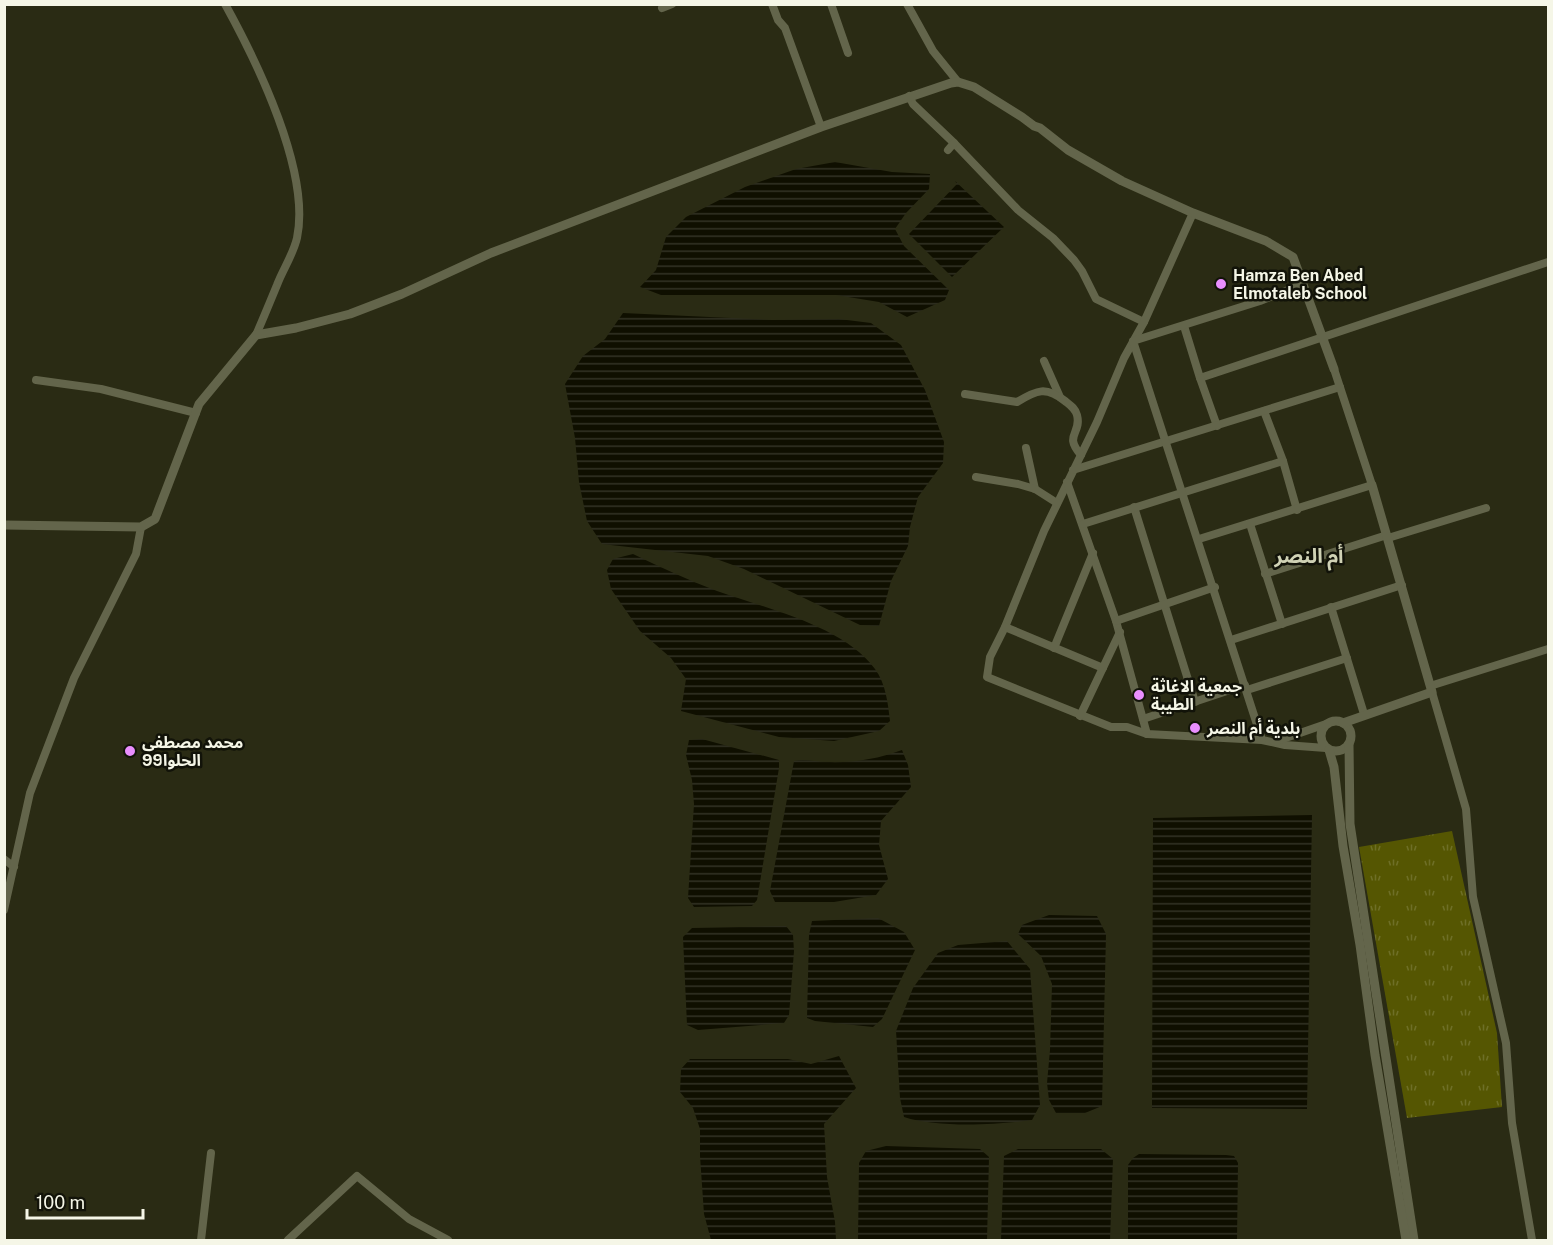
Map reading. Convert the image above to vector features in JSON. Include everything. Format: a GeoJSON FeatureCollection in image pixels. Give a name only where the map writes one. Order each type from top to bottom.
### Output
{"type":"FeatureCollection","features":[{"type":"Feature","properties":{"kind":"street"},"geometry":{"type":"LineString","coordinates":[[4,525],[141,527],[155,519],[199,404],[256,336],[292,254],[297,237],[298,202],[295,176],[286,139],[249,49],[225,4]]}},
{"type":"Feature","properties":{"kind":"street"},"geometry":{"type":"LineString","coordinates":[[662,8],[672,4]]}},
{"type":"Feature","properties":{"kind":"street"},"geometry":{"type":"LineString","coordinates":[[772,4],[778,20],[785,28],[821,127]]}},
{"type":"Feature","properties":{"kind":"street"},"geometry":{"type":"LineString","coordinates":[[831,4],[848,53]]}},
{"type":"Feature","properties":{"kind":"street"},"geometry":{"type":"LineString","coordinates":[[907,4],[933,51],[958,82]]}},
{"type":"Feature","properties":{"kind":"street"},"geometry":{"type":"LineString","coordinates":[[256,336],[351,314],[402,294],[490,253],[821,127],[909,96],[958,82],[974,87],[1092,165],[1122,181],[1193,213],[1266,241],[1293,257],[1323,337],[1372,485],[1466,809],[1473,897],[1506,1043],[1512,1123],[1532,1240]]}},
{"type":"Feature","properties":{"kind":"street"},"geometry":{"type":"LineString","coordinates":[[909,96],[913,104],[1018,210],[1053,238],[1074,260],[1096,299],[1144,322]]}},
{"type":"Feature","properties":{"kind":"street"},"geometry":{"type":"LineString","coordinates":[[948,150],[954,143]]}},
{"type":"Feature","properties":{"kind":"street"},"geometry":{"type":"LineString","coordinates":[[1193,213],[1144,322],[1124,358],[1057,503],[990,657],[987,676],[1110,727],[1127,727],[1147,734],[1262,740],[1341,750],[1349,744]]}},
{"type":"Feature","properties":{"kind":"street"},"geometry":{"type":"LineString","coordinates":[[1200,378],[1548,262]]}},
{"type":"Feature","properties":{"kind":"street"},"geometry":{"type":"LineString","coordinates":[[1133,341],[1184,326],[1303,284]]}},
{"type":"Feature","properties":{"kind":"street"},"geometry":{"type":"LineString","coordinates":[[1184,326],[1217,426]]}},
{"type":"Feature","properties":{"kind":"street"},"geometry":{"type":"LineString","coordinates":[[1133,341],[1215,587],[1262,740]]}},
{"type":"Feature","properties":{"kind":"street"},"geometry":{"type":"LineString","coordinates":[[1044,362],[1060,396]]}},
{"type":"Feature","properties":{"kind":"street"},"geometry":{"type":"LineString","coordinates":[[36,380],[101,389],[196,413]]}},
{"type":"Feature","properties":{"kind":"street"},"geometry":{"type":"LineString","coordinates":[[1073,470],[1340,387]]}},
{"type":"Feature","properties":{"kind":"street"},"geometry":{"type":"LineString","coordinates":[[965,394],[1017,402],[1033,392],[1047,390],[1060,396],[1077,413],[1077,424],[1072,441],[1081,455]]}},
{"type":"Feature","properties":{"kind":"street"},"geometry":{"type":"LineString","coordinates":[[1264,411],[1297,510]]}},
{"type":"Feature","properties":{"kind":"street"},"geometry":{"type":"LineString","coordinates":[[1026,448],[1035,489]]}},
{"type":"Feature","properties":{"kind":"street"},"geometry":{"type":"LineString","coordinates":[[1083,524],[1282,461]]}},
{"type":"Feature","properties":{"kind":"street"},"geometry":{"type":"LineString","coordinates":[[976,477],[1035,489],[1057,503]]}},
{"type":"Feature","properties":{"kind":"street"},"geometry":{"type":"LineString","coordinates":[[1067,482],[1120,632],[1147,734]]}},
{"type":"Feature","properties":{"kind":"street"},"geometry":{"type":"LineString","coordinates":[[1199,539],[1372,485]]}},
{"type":"Feature","properties":{"kind":"street"},"geometry":{"type":"LineString","coordinates":[[1134,507],[1195,702]]}},
{"type":"Feature","properties":{"kind":"street"},"geometry":{"type":"LineString","coordinates":[[1265,574],[1486,508]]}},
{"type":"Feature","properties":{"kind":"street"},"geometry":{"type":"LineString","coordinates":[[1250,524],[1282,624]]}},
{"type":"Feature","properties":{"kind":"street"},"geometry":{"type":"LineString","coordinates":[[4,910],[25,812],[49,740],[74,678],[136,554],[141,527]]}},
{"type":"Feature","properties":{"kind":"street"},"geometry":{"type":"LineString","coordinates":[[1054,648],[1093,553]]}},
{"type":"Feature","properties":{"kind":"street"},"geometry":{"type":"LineString","coordinates":[[1231,640],[1402,585]]}},
{"type":"Feature","properties":{"kind":"street"},"geometry":{"type":"LineString","coordinates":[[1116,621],[1215,587]]}},
{"type":"Feature","properties":{"kind":"street"},"geometry":{"type":"LineString","coordinates":[[1330,607],[1364,714]]}},
{"type":"Feature","properties":{"kind":"street"},"geometry":{"type":"LineString","coordinates":[[1005,627],[1103,668]]}},
{"type":"Feature","properties":{"kind":"street"},"geometry":{"type":"LineString","coordinates":[[1080,716],[1120,632]]}},
{"type":"Feature","properties":{"kind":"street"},"geometry":{"type":"LineString","coordinates":[[1343,723],[1431,689],[1548,649]]}},
{"type":"Feature","properties":{"kind":"street"},"geometry":{"type":"LineString","coordinates":[[1143,719],[1347,658]]}},
{"type":"Feature","properties":{"kind":"street"},"geometry":{"type":"LineString","coordinates":[[1274,742],[1335,721],[1343,723],[1351,734],[1349,744],[1350,824],[1414,1240]]}},
{"type":"Feature","properties":{"kind":"street"},"geometry":{"type":"LineString","coordinates":[[1326,724],[1320,735],[1334,767],[1343,846],[1406,1240]]}},
{"type":"Feature","properties":{"kind":"street"},"geometry":{"type":"LineString","coordinates":[[4,859],[14,867]]}},
{"type":"Feature","properties":{"kind":"street"},"geometry":{"type":"LineString","coordinates":[[201,1240],[211,1153]]}},
{"type":"Feature","properties":{"kind":"street"},"geometry":{"type":"LineString","coordinates":[[288,1240],[357,1176],[409,1219],[448,1240]]}},
{"type":"Feature","properties":{"kind":"green space"},"geometry":{"type":"Polygon","coordinates":[[[1452,831],[1497,1033],[1502,1107],[1407,1118],[1359,847],[1452,831]]]}},
{"type":"Feature","properties":{"kind":"shaded area"},"geometry":{"type":"Polygon","coordinates":[[[835,162],[892,172],[930,174],[929,189],[906,213],[895,229],[904,246],[949,290],[945,300],[907,317],[879,302],[836,295],[661,295],[640,287],[656,270],[666,237],[686,217],[745,187],[796,169],[835,162]]]}},
{"type":"Feature","properties":{"kind":"shaded area"},"geometry":{"type":"Polygon","coordinates":[[[955,181],[1004,227],[952,277],[909,234],[957,184],[955,181]]]}},
{"type":"Feature","properties":{"kind":"shaded area"},"geometry":{"type":"Polygon","coordinates":[[[623,313],[772,320],[839,319],[871,323],[901,345],[925,390],[944,442],[943,463],[918,497],[910,527],[908,546],[891,581],[879,626],[860,625],[744,569],[708,556],[602,544],[587,521],[565,384],[583,356],[605,339],[623,313]]]}},
{"type":"Feature","properties":{"kind":"shaded area"},"geometry":{"type":"Polygon","coordinates":[[[633,554],[706,587],[802,620],[843,641],[861,654],[879,675],[886,694],[890,721],[879,731],[834,741],[779,737],[681,711],[686,679],[671,658],[640,631],[611,589],[607,570],[613,559],[633,554]]]}},
{"type":"Feature","properties":{"kind":"shaded area"},"geometry":{"type":"Polygon","coordinates":[[[702,739],[779,760],[757,900],[752,906],[694,907],[688,898],[694,804],[692,780],[686,755],[689,740],[702,739]]]}},
{"type":"Feature","properties":{"kind":"shaded area"},"geometry":{"type":"Polygon","coordinates":[[[902,750],[908,765],[911,787],[881,821],[879,845],[888,879],[876,895],[834,902],[775,902],[770,891],[794,761],[856,761],[902,750]]]}},
{"type":"Feature","properties":{"kind":"shaded area"},"geometry":{"type":"Polygon","coordinates":[[[1312,815],[1307,1109],[1152,1108],[1153,818],[1312,815]]]}},
{"type":"Feature","properties":{"kind":"shaded area"},"geometry":{"type":"Polygon","coordinates":[[[1049,915],[1097,916],[1106,934],[1102,1106],[1085,1113],[1056,1113],[1049,1100],[1047,1083],[1052,984],[1041,956],[1018,934],[1022,925],[1049,915]]]}},
{"type":"Feature","properties":{"kind":"shaded area"},"geometry":{"type":"Polygon","coordinates":[[[878,918],[904,932],[915,950],[882,1019],[873,1027],[815,1021],[807,1018],[809,935],[812,921],[878,918]]]}},
{"type":"Feature","properties":{"kind":"shaded area"},"geometry":{"type":"Polygon","coordinates":[[[786,926],[793,935],[794,951],[789,1015],[784,1023],[698,1030],[687,1025],[683,937],[692,928],[786,926]]]}},
{"type":"Feature","properties":{"kind":"shaded area"},"geometry":{"type":"Polygon","coordinates":[[[1007,941],[1030,969],[1040,1105],[1032,1120],[950,1124],[904,1117],[900,1098],[896,1031],[913,988],[938,953],[958,945],[1007,941]]]}},
{"type":"Feature","properties":{"kind":"shaded area"},"geometry":{"type":"Polygon","coordinates":[[[839,1056],[856,1088],[824,1124],[827,1177],[836,1240],[711,1240],[704,1214],[700,1129],[693,1108],[680,1092],[681,1069],[690,1059],[788,1059],[811,1064],[839,1056]]]}},
{"type":"Feature","properties":{"kind":"shaded area"},"geometry":{"type":"Polygon","coordinates":[[[886,1146],[980,1149],[989,1157],[987,1240],[858,1240],[859,1163],[866,1151],[886,1146]]]}},
{"type":"Feature","properties":{"kind":"shaded area"},"geometry":{"type":"Polygon","coordinates":[[[1018,1149],[1101,1149],[1113,1159],[1110,1240],[1001,1240],[1004,1156],[1018,1149]]]}},
{"type":"Feature","properties":{"kind":"shaded area"},"geometry":{"type":"Polygon","coordinates":[[[1139,1154],[1234,1156],[1238,1163],[1237,1240],[1128,1240],[1128,1165],[1139,1154]]]}},
{"type":"Feature","properties":{"kind":"place","name":"Hamza Ben Abed Elmotaleb School"},"geometry":{"type":"Point","coordinates":[1221,284]}},
{"type":"Feature","properties":{"kind":"place","name":"جمعية الاغاثة الطيبة"},"geometry":{"type":"Point","coordinates":[1139,695]}},
{"type":"Feature","properties":{"kind":"place","name":"بلدية أم النصر"},"geometry":{"type":"Point","coordinates":[1195,728]}},
{"type":"Feature","properties":{"kind":"place","name":"محمد مصطفى الحلوا99"},"geometry":{"type":"Point","coordinates":[130,751]}},
{"type":"Feature","properties":{"kind":"district","name":"أم النصر"},"geometry":{"type":"Point","coordinates":[1309,556]}}]}
